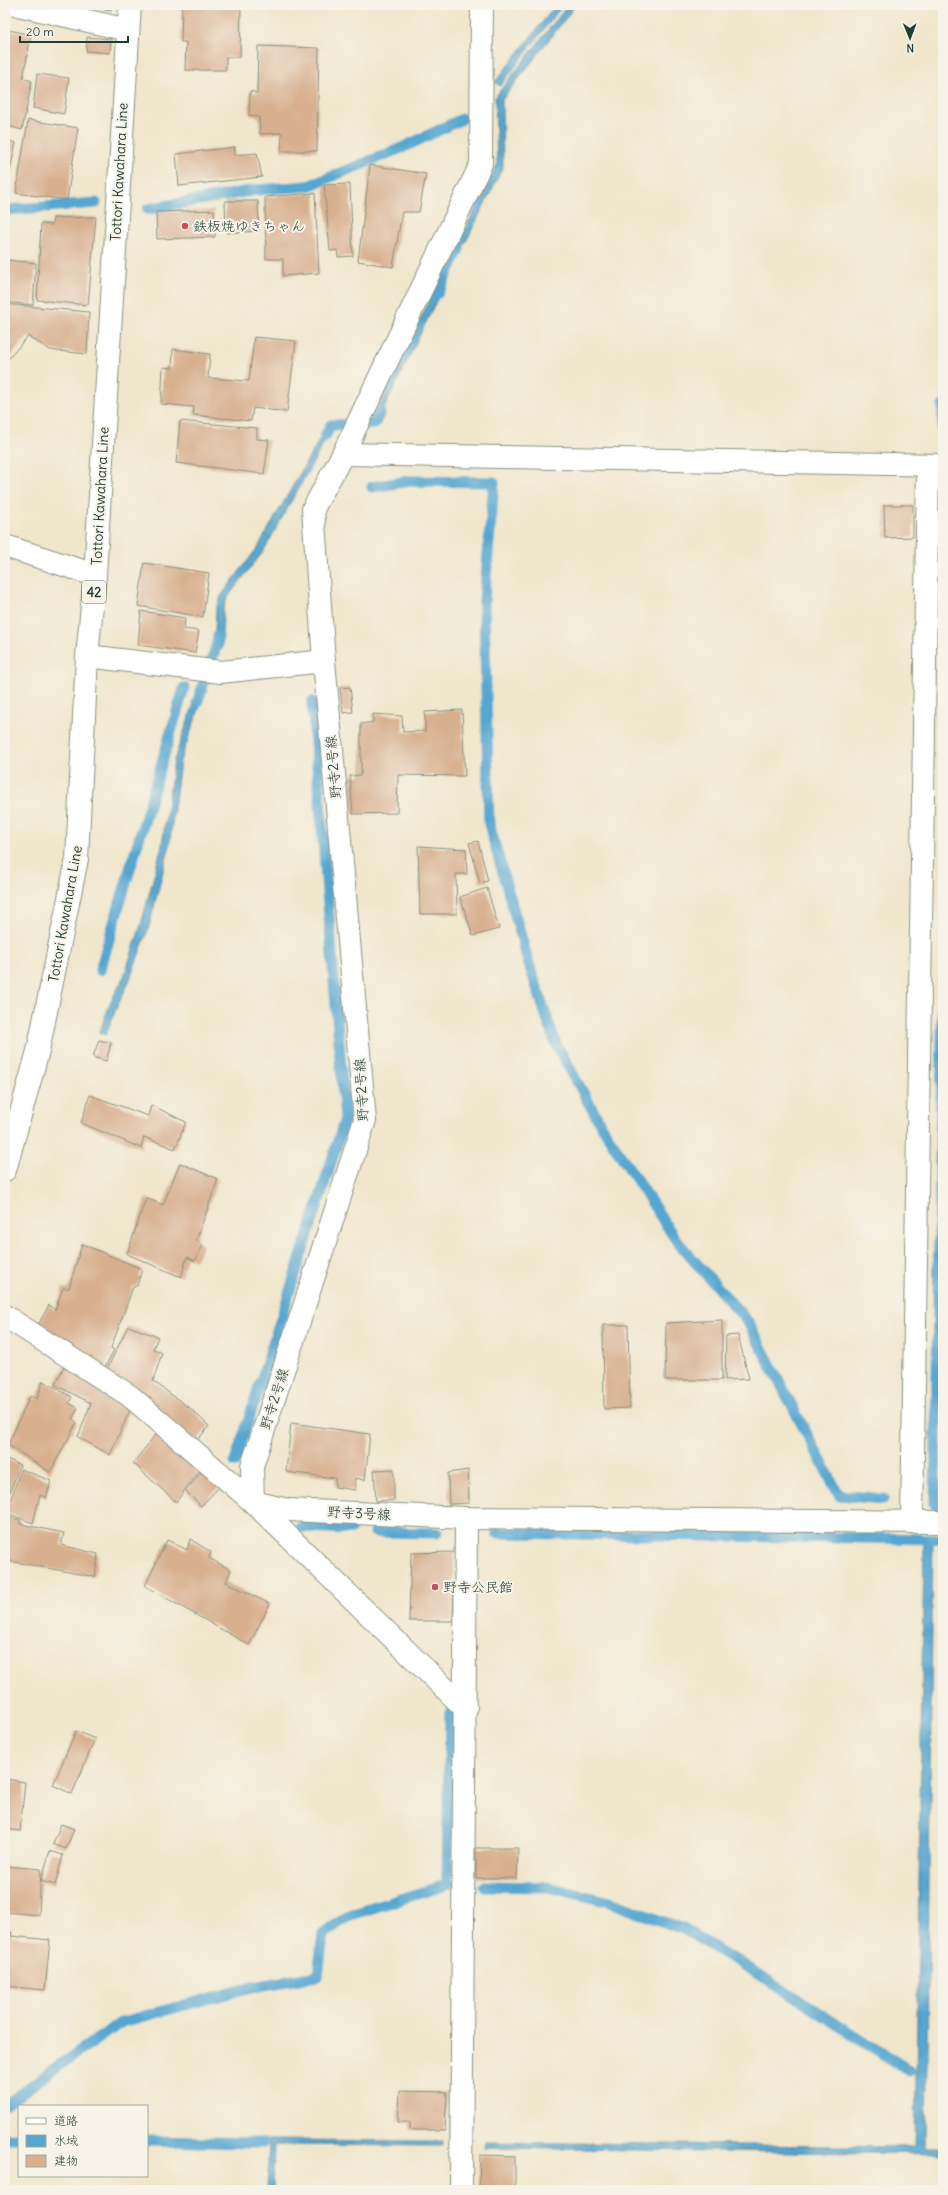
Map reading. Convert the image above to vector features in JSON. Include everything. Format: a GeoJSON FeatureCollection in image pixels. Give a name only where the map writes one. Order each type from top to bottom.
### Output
{"type":"FeatureCollection","features":[{"type":"Feature","properties":{"kind":"street"},"geometry":{"type":"LineString","coordinates":[[18,5],[128,30]]}},
{"type":"Feature","properties":{"kind":"street","name":"Tottori Kawahara Line"},"geometry":{"type":"LineString","coordinates":[[5,1170],[38,1051],[77,859],[87,656],[95,576],[130,5]]}},
{"type":"Feature","properties":{"kind":"street","name":"野寺2号線"},"geometry":{"type":"LineString","coordinates":[[253,1502],[252,1466],[365,1120],[324,661],[313,509],[343,454],[481,164],[482,5]]}},
{"type":"Feature","properties":{"kind":"street"},"geometry":{"type":"LineString","coordinates":[[343,454],[935,465],[912,1522]]}},
{"type":"Feature","properties":{"kind":"street"},"geometry":{"type":"LineString","coordinates":[[5,546],[95,576]]}},
{"type":"Feature","properties":{"kind":"street"},"geometry":{"type":"LineString","coordinates":[[87,656],[221,672],[324,661]]}},
{"type":"Feature","properties":{"kind":"street"},"geometry":{"type":"LineString","coordinates":[[5,1316],[130,1396],[253,1502],[466,1709]]}},
{"type":"Feature","properties":{"kind":"street","name":"野寺3号線"},"geometry":{"type":"LineString","coordinates":[[253,1502],[288,1510],[466,1518],[943,1522]]}},
{"type":"Feature","properties":{"kind":"street"},"geometry":{"type":"LineString","coordinates":[[461,2190],[466,1709],[466,1518]]}},
{"type":"Feature","properties":{"kind":"water"},"geometry":{"type":"Polygon","coordinates":[[[556,5],[563,5],[500,86],[495,82],[556,5]]]}},
{"type":"Feature","properties":{"kind":"water"},"geometry":{"type":"Polygon","coordinates":[[[568,5],[576,5],[502,100],[503,167],[456,262],[449,262],[497,165],[495,97],[568,5]]]}},
{"type":"Feature","properties":{"kind":"water"},"geometry":{"type":"Polygon","coordinates":[[[441,276],[446,281],[375,427],[371,422],[441,276]]]}},
{"type":"Feature","properties":{"kind":"water"},"geometry":{"type":"Polygon","coordinates":[[[330,421],[335,423],[263,552],[227,598],[223,610],[222,649],[214,649],[216,609],[221,596],[258,547],[330,421]]]}},
{"type":"Feature","properties":{"kind":"water"},"geometry":{"type":"Polygon","coordinates":[[[199,689],[206,690],[180,761],[169,848],[148,930],[128,984],[106,1035],[99,1033],[111,1001],[123,979],[141,925],[162,845],[174,760],[199,689]]]}},
{"type":"Feature","properties":{"kind":"water"},"geometry":{"type":"Polygon","coordinates":[[[924,1540],[933,1540],[926,2148],[943,2148],[943,2154],[484,2148],[485,2142],[915,2147],[924,1540]]]}},
{"type":"Feature","properties":{"kind":"water"},"geometry":{"type":"Polygon","coordinates":[[[269,2140],[442,2141],[442,2146],[274,2145],[273,2190],[267,2190],[269,2140]]]}},
{"type":"Feature","properties":{"kind":"building"},"geometry":{"type":"Polygon","coordinates":[[[79,5],[112,5],[111,10],[79,5]]]}},
{"type":"Feature","properties":{"kind":"building"},"geometry":{"type":"Polygon","coordinates":[[[182,5],[241,5],[240,57],[226,57],[226,70],[185,70],[186,42],[181,42],[182,5]]]}},
{"type":"Feature","properties":{"kind":"building"},"geometry":{"type":"Polygon","coordinates":[[[5,29],[31,35],[23,78],[32,81],[22,130],[5,125],[5,29]]]}},
{"type":"Feature","properties":{"kind":"building"},"geometry":{"type":"Polygon","coordinates":[[[87,37],[111,39],[110,53],[86,51],[87,37]]]}},
{"type":"Feature","properties":{"kind":"building"},"geometry":{"type":"Polygon","coordinates":[[[258,46],[319,48],[317,151],[281,151],[282,133],[260,134],[259,117],[249,115],[250,91],[257,93],[258,46]]]}},
{"type":"Feature","properties":{"kind":"building"},"geometry":{"type":"Polygon","coordinates":[[[37,74],[69,78],[64,114],[33,108],[37,74]]]}},
{"type":"Feature","properties":{"kind":"building"},"geometry":{"type":"Polygon","coordinates":[[[28,120],[78,128],[67,200],[16,193],[28,120]]]}},
{"type":"Feature","properties":{"kind":"building"},"geometry":{"type":"Polygon","coordinates":[[[5,140],[16,143],[6,190],[5,190],[5,140]]]}},
{"type":"Feature","properties":{"kind":"building"},"geometry":{"type":"Polygon","coordinates":[[[235,147],[234,155],[257,153],[262,177],[179,186],[176,154],[235,147]]]}},
{"type":"Feature","properties":{"kind":"building"},"geometry":{"type":"Polygon","coordinates":[[[370,165],[426,174],[419,212],[402,212],[393,267],[358,261],[370,165]]]}},
{"type":"Feature","properties":{"kind":"building"},"geometry":{"type":"Polygon","coordinates":[[[350,184],[353,256],[338,257],[337,250],[330,251],[324,185],[350,184]]]}},
{"type":"Feature","properties":{"kind":"building"},"geometry":{"type":"Polygon","coordinates":[[[315,193],[319,273],[283,276],[283,259],[266,259],[265,197],[315,193]]]}},
{"type":"Feature","properties":{"kind":"building"},"geometry":{"type":"Polygon","coordinates":[[[225,201],[258,201],[259,231],[226,233],[225,201]]]}},
{"type":"Feature","properties":{"kind":"building"},"geometry":{"type":"Polygon","coordinates":[[[214,210],[215,237],[157,239],[156,212],[214,210]]]}},
{"type":"Feature","properties":{"kind":"building"},"geometry":{"type":"Polygon","coordinates":[[[96,217],[88,305],[37,300],[41,224],[52,225],[53,218],[96,217]]]}},
{"type":"Feature","properties":{"kind":"building"},"geometry":{"type":"Polygon","coordinates":[[[5,260],[36,263],[33,305],[5,302],[5,260]]]}},
{"type":"Feature","properties":{"kind":"building"},"geometry":{"type":"Polygon","coordinates":[[[5,304],[89,312],[87,354],[50,350],[28,336],[5,363],[5,304]]]}},
{"type":"Feature","properties":{"kind":"building"},"geometry":{"type":"Polygon","coordinates":[[[254,337],[296,341],[287,412],[253,408],[251,421],[193,415],[194,407],[161,404],[163,367],[172,368],[173,349],[210,354],[208,378],[249,381],[254,337]]]}},
{"type":"Feature","properties":{"kind":"building"},"geometry":{"type":"Polygon","coordinates":[[[180,421],[257,428],[257,439],[269,440],[264,474],[176,463],[180,421]]]}},
{"type":"Feature","properties":{"kind":"building"},"geometry":{"type":"Polygon","coordinates":[[[884,505],[913,505],[913,537],[885,538],[884,505]]]}},
{"type":"Feature","properties":{"kind":"building"},"geometry":{"type":"Polygon","coordinates":[[[144,563],[209,573],[203,617],[138,606],[144,563]]]}},
{"type":"Feature","properties":{"kind":"building"},"geometry":{"type":"Polygon","coordinates":[[[141,611],[185,618],[184,629],[199,631],[195,653],[138,645],[141,611]]]}},
{"type":"Feature","properties":{"kind":"building"},"geometry":{"type":"Polygon","coordinates":[[[350,687],[353,712],[343,713],[340,688],[350,687]]]}},
{"type":"Feature","properties":{"kind":"building"},"geometry":{"type":"Polygon","coordinates":[[[462,710],[465,776],[398,775],[397,813],[353,814],[350,776],[361,775],[361,724],[373,722],[373,714],[402,716],[403,732],[425,731],[425,712],[462,710]]]}},
{"type":"Feature","properties":{"kind":"building"},"geometry":{"type":"Polygon","coordinates":[[[478,841],[488,881],[480,883],[469,843],[478,841]]]}},
{"type":"Feature","properties":{"kind":"building"},"geometry":{"type":"Polygon","coordinates":[[[418,846],[466,849],[467,874],[456,874],[457,914],[420,914],[418,846]]]}},
{"type":"Feature","properties":{"kind":"building"},"geometry":{"type":"Polygon","coordinates":[[[487,888],[499,929],[473,936],[460,897],[487,888]]]}},
{"type":"Feature","properties":{"kind":"building"},"geometry":{"type":"Polygon","coordinates":[[[99,1040],[111,1043],[106,1061],[93,1057],[99,1040]]]}},
{"type":"Feature","properties":{"kind":"building"},"geometry":{"type":"Polygon","coordinates":[[[90,1095],[148,1116],[151,1105],[186,1122],[175,1149],[144,1137],[141,1148],[81,1123],[90,1095]]]}},
{"type":"Feature","properties":{"kind":"building"},"geometry":{"type":"Polygon","coordinates":[[[180,1163],[218,1179],[196,1241],[203,1245],[195,1261],[187,1257],[181,1277],[127,1254],[146,1198],[163,1205],[180,1163]]]}},
{"type":"Feature","properties":{"kind":"building"},"geometry":{"type":"Polygon","coordinates":[[[82,1244],[142,1269],[137,1286],[133,1287],[111,1348],[114,1350],[103,1371],[37,1327],[49,1305],[55,1310],[63,1288],[69,1288],[82,1244]]]}},
{"type":"Feature","properties":{"kind":"building"},"geometry":{"type":"Polygon","coordinates":[[[722,1320],[722,1380],[665,1380],[666,1323],[722,1320]]]}},
{"type":"Feature","properties":{"kind":"building"},"geometry":{"type":"Polygon","coordinates":[[[603,1325],[628,1325],[630,1408],[604,1409],[603,1325]]]}},
{"type":"Feature","properties":{"kind":"building"},"geometry":{"type":"Polygon","coordinates":[[[128,1326],[158,1337],[153,1349],[162,1353],[153,1381],[191,1409],[209,1426],[196,1442],[106,1371],[128,1326]]]}},
{"type":"Feature","properties":{"kind":"building"},"geometry":{"type":"Polygon","coordinates":[[[738,1335],[749,1379],[725,1380],[726,1336],[738,1335]]]}},
{"type":"Feature","properties":{"kind":"building"},"geometry":{"type":"Polygon","coordinates":[[[67,1360],[131,1408],[110,1455],[78,1437],[91,1403],[55,1385],[67,1360]]]}},
{"type":"Feature","properties":{"kind":"building"},"geometry":{"type":"Polygon","coordinates":[[[43,1381],[72,1397],[69,1403],[78,1408],[72,1419],[77,1422],[50,1472],[8,1445],[30,1396],[37,1399],[43,1381]]]}},
{"type":"Feature","properties":{"kind":"building"},"geometry":{"type":"Polygon","coordinates":[[[291,1423],[370,1434],[365,1480],[355,1478],[355,1490],[335,1487],[335,1478],[286,1472],[291,1423]]]}},
{"type":"Feature","properties":{"kind":"building"},"geometry":{"type":"Polygon","coordinates":[[[160,1429],[202,1467],[176,1502],[133,1463],[160,1429]]]}},
{"type":"Feature","properties":{"kind":"building"},"geometry":{"type":"Polygon","coordinates":[[[5,1458],[20,1465],[10,1492],[5,1490],[5,1458]]]}},
{"type":"Feature","properties":{"kind":"building"},"geometry":{"type":"Polygon","coordinates":[[[204,1468],[222,1484],[201,1506],[186,1491],[204,1468]]]}},
{"type":"Feature","properties":{"kind":"building"},"geometry":{"type":"Polygon","coordinates":[[[21,1469],[51,1481],[46,1498],[40,1495],[33,1523],[6,1513],[21,1469]]]}},
{"type":"Feature","properties":{"kind":"building"},"geometry":{"type":"Polygon","coordinates":[[[394,1469],[394,1500],[376,1501],[374,1470],[394,1469]]]}},
{"type":"Feature","properties":{"kind":"building"},"geometry":{"type":"Polygon","coordinates":[[[468,1470],[469,1503],[449,1504],[448,1473],[468,1470]]]}},
{"type":"Feature","properties":{"kind":"building"},"geometry":{"type":"Polygon","coordinates":[[[5,1517],[20,1520],[20,1524],[64,1533],[61,1545],[98,1554],[95,1577],[5,1560],[5,1517]]]}},
{"type":"Feature","properties":{"kind":"building"},"geometry":{"type":"Polygon","coordinates":[[[190,1539],[211,1552],[209,1558],[231,1570],[226,1582],[270,1604],[249,1645],[145,1586],[167,1540],[187,1550],[190,1539]]]}},
{"type":"Feature","properties":{"kind":"building"},"geometry":{"type":"Polygon","coordinates":[[[455,1552],[453,1621],[409,1621],[411,1553],[455,1552]]]}},
{"type":"Feature","properties":{"kind":"building"},"geometry":{"type":"Polygon","coordinates":[[[76,1731],[95,1739],[72,1794],[53,1785],[76,1731]]]}},
{"type":"Feature","properties":{"kind":"building"},"geometry":{"type":"Polygon","coordinates":[[[5,1779],[25,1782],[20,1831],[5,1829],[5,1779]]]}},
{"type":"Feature","properties":{"kind":"building"},"geometry":{"type":"Polygon","coordinates":[[[61,1824],[74,1829],[66,1849],[53,1844],[61,1824]]]}},
{"type":"Feature","properties":{"kind":"building"},"geometry":{"type":"Polygon","coordinates":[[[476,1848],[518,1848],[517,1878],[476,1878],[476,1848]]]}},
{"type":"Feature","properties":{"kind":"building"},"geometry":{"type":"Polygon","coordinates":[[[50,1851],[63,1855],[55,1885],[41,1881],[50,1851]]]}},
{"type":"Feature","properties":{"kind":"building"},"geometry":{"type":"Polygon","coordinates":[[[5,1866],[41,1869],[39,1915],[5,1912],[5,1866]]]}},
{"type":"Feature","properties":{"kind":"building"},"geometry":{"type":"Polygon","coordinates":[[[5,1932],[12,1932],[11,1936],[50,1940],[45,1990],[5,1986],[5,1932]]]}},
{"type":"Feature","properties":{"kind":"building"},"geometry":{"type":"Polygon","coordinates":[[[400,2091],[447,2092],[445,2130],[410,2130],[410,2122],[398,2122],[400,2091]]]}},
{"type":"Feature","properties":{"kind":"building"},"geometry":{"type":"Polygon","coordinates":[[[480,2155],[515,2156],[515,2190],[479,2190],[480,2155]]]}},
{"type":"Feature","properties":{"kind":"waterway"},"geometry":{"type":"LineString","coordinates":[[148,209],[256,190],[308,186],[404,147],[462,119]]}},
{"type":"Feature","properties":{"kind":"waterway"},"geometry":{"type":"LineString","coordinates":[[5,210],[96,203]]}},
{"type":"Feature","properties":{"kind":"waterway"},"geometry":{"type":"LineString","coordinates":[[438,293],[459,249]]}},
{"type":"Feature","properties":{"kind":"waterway"},"geometry":{"type":"LineString","coordinates":[[942,448],[943,406]]}},
{"type":"Feature","properties":{"kind":"waterway"},"geometry":{"type":"LineString","coordinates":[[325,436],[331,425],[374,424],[380,412]]}},
{"type":"Feature","properties":{"kind":"waterway"},"geometry":{"type":"LineString","coordinates":[[372,487],[409,481],[494,482],[484,602],[489,824],[529,964],[555,1042],[601,1125],[676,1240],[748,1322],[839,1495],[883,1499]]}},
{"type":"Feature","properties":{"kind":"waterway"},"geometry":{"type":"LineString","coordinates":[[197,703],[217,644],[218,635]]}},
{"type":"Feature","properties":{"kind":"waterway"},"geometry":{"type":"LineString","coordinates":[[100,970],[184,688]]}},
{"type":"Feature","properties":{"kind":"waterway"},"geometry":{"type":"LineString","coordinates":[[235,1462],[345,1119],[312,702]]}},
{"type":"Feature","properties":{"kind":"waterway"},"geometry":{"type":"LineString","coordinates":[[935,1504],[943,980]]}},
{"type":"Feature","properties":{"kind":"waterway"},"geometry":{"type":"LineString","coordinates":[[301,1527],[351,1529]]}},
{"type":"Feature","properties":{"kind":"waterway"},"geometry":{"type":"LineString","coordinates":[[375,1532],[437,1533]]}},
{"type":"Feature","properties":{"kind":"waterway"},"geometry":{"type":"LineString","coordinates":[[497,1533],[943,1539]]}},
{"type":"Feature","properties":{"kind":"waterway"},"geometry":{"type":"LineString","coordinates":[[447,1877],[450,1713]]}},
{"type":"Feature","properties":{"kind":"waterway"},"geometry":{"type":"LineString","coordinates":[[5,2105],[62,2063],[122,2022],[252,1987],[318,1976],[323,1934],[350,1915],[449,1884]]}},
{"type":"Feature","properties":{"kind":"waterway"},"geometry":{"type":"LineString","coordinates":[[484,1886],[548,1887],[610,1902],[683,1929],[747,1967],[910,2071]]}},
{"type":"Feature","properties":{"kind":"waterway"},"geometry":{"type":"LineString","coordinates":[[5,2138],[18,2138]]}},
{"type":"Feature","properties":{"kind":"waterway"},"geometry":{"type":"LineString","coordinates":[[148,2141],[263,2143]]}},
{"type":"Feature","properties":{"kind":"place","name":"鉄板焼ゆきちゃん"},"geometry":{"type":"Point","coordinates":[185,226]}},
{"type":"Feature","properties":{"kind":"place","name":"野寺公民館"},"geometry":{"type":"Point","coordinates":[435,1587]}}]}
